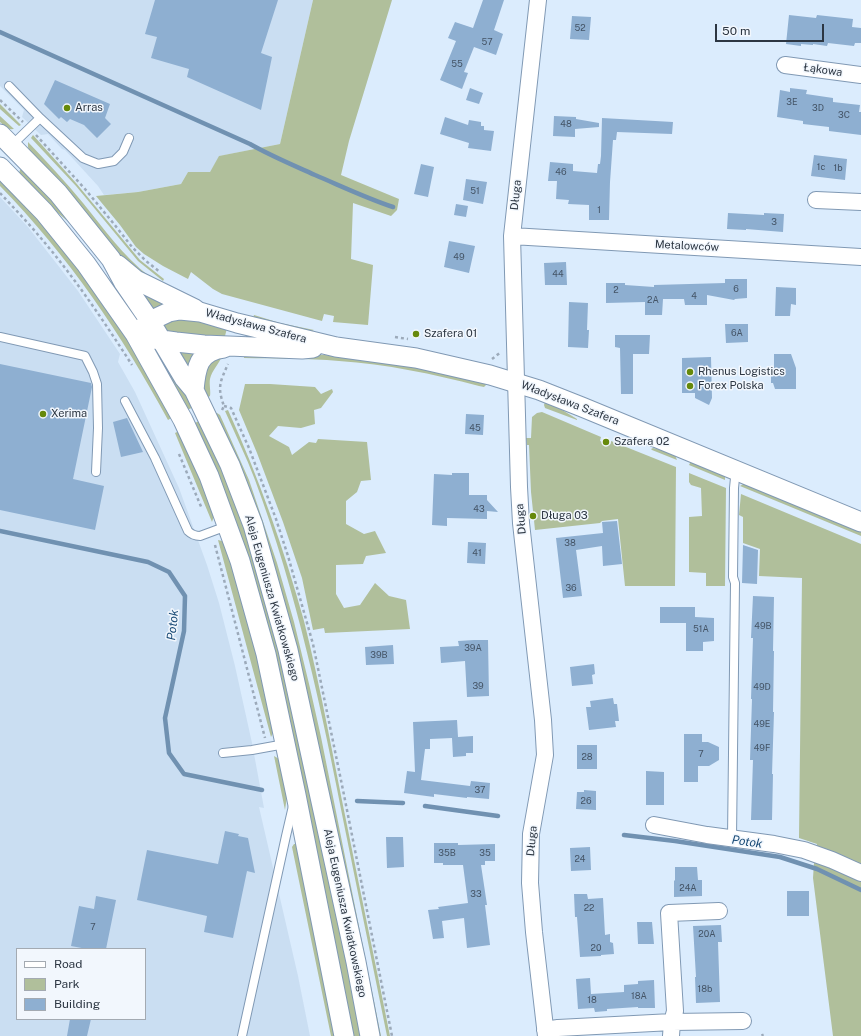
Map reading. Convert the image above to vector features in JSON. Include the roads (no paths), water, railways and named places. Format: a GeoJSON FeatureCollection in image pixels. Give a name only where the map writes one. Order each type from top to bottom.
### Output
{"type":"FeatureCollection","features":[{"type":"Feature","properties":{"kind":"street","name":"Długa"},"geometry":{"type":"LineString","coordinates":[[538,0],[512,236],[521,523],[543,720],[545,755],[531,834],[530,883],[534,932],[546,1033]]}},
{"type":"Feature","properties":{"kind":"street","name":"Łąkowa"},"geometry":{"type":"LineString","coordinates":[[785,65],[861,75]]}},
{"type":"Feature","properties":{"kind":"street","name":"Aleja Eugeniusza Kwiatkowskiego"},"geometry":{"type":"LineString","coordinates":[[4,146],[58,193],[111,259],[124,283],[150,321],[184,378],[194,390],[230,465],[253,525],[288,650],[356,962],[370,1036]]}},
{"type":"Feature","properties":{"kind":"street","name":"Aleja Eugeniusza Kwiatkowskiego"},"geometry":{"type":"LineString","coordinates":[[0,166],[44,212],[82,258],[135,334],[183,420],[209,476],[219,529],[240,561],[266,654],[277,746],[296,795],[344,1036]]}},
{"type":"Feature","properties":{"kind":"street"},"geometry":{"type":"LineString","coordinates":[[816,200],[861,202]]}},
{"type":"Feature","properties":{"kind":"street","name":"Metalowców"},"geometry":{"type":"LineString","coordinates":[[512,236],[861,257]]}},
{"type":"Feature","properties":{"kind":"street","name":"Władysława Szafera"},"geometry":{"type":"LineString","coordinates":[[111,259],[136,280],[200,312]]}},
{"type":"Feature","properties":{"kind":"street","name":"Władysława Szafera"},"geometry":{"type":"LineString","coordinates":[[135,334],[150,321],[169,312],[180,310],[200,312],[336,347],[416,358],[516,382],[546,392],[861,522]]}},
{"type":"Feature","properties":{"kind":"street","name":"Władysława Szafera"},"geometry":{"type":"LineString","coordinates":[[135,334],[162,340],[204,345],[233,354],[336,347]]}},
{"type":"Feature","properties":{"kind":"street","name":"Władysława Szafera"},"geometry":{"type":"LineString","coordinates":[[194,390],[195,374],[198,364],[206,353],[220,348],[233,354]]}},
{"type":"Feature","properties":{"kind":"street"},"geometry":{"type":"LineString","coordinates":[[654,825],[804,850],[832,860],[861,873]]}},
{"type":"Feature","properties":{"kind":"street"},"geometry":{"type":"LineString","coordinates":[[672,1029],[675,1011],[669,913],[718,912]]}},
{"type":"Feature","properties":{"kind":"street"},"geometry":{"type":"LineString","coordinates":[[546,1033],[558,1028],[672,1029],[743,1021]]}},
{"type":"Feature","properties":{"kind":"lane"},"geometry":{"type":"LineString","coordinates":[[10,86],[40,118],[83,158],[98,164],[114,161],[123,152],[129,138]]}},
{"type":"Feature","properties":{"kind":"lane"},"geometry":{"type":"LineString","coordinates":[[4,146],[40,118]]}},
{"type":"Feature","properties":{"kind":"lane"},"geometry":{"type":"LineString","coordinates":[[0,337],[85,356],[97,384],[98,428],[96,472]]}},
{"type":"Feature","properties":{"kind":"lane"},"geometry":{"type":"LineString","coordinates":[[125,401],[155,458],[188,531],[196,536],[200,536],[219,529]]}},
{"type":"Feature","properties":{"kind":"lane"},"geometry":{"type":"LineString","coordinates":[[732,838],[733,520],[734,483],[737,471]]}},
{"type":"Feature","properties":{"kind":"lane"},"geometry":{"type":"LineString","coordinates":[[223,753],[277,746]]}},
{"type":"Feature","properties":{"kind":"lane"},"geometry":{"type":"LineString","coordinates":[[242,1036],[296,795]]}},
{"type":"Feature","properties":{"kind":"waterway"},"geometry":{"type":"LineString","coordinates":[[0,32],[250,144],[315,175],[363,196],[393,207]]}},
{"type":"Feature","properties":{"kind":"waterway","name":"Potok"},"geometry":{"type":"LineString","coordinates":[[0,531],[148,562],[169,572],[185,596],[184,631],[165,718],[169,753],[184,774],[262,790]]}},
{"type":"Feature","properties":{"kind":"waterway","name":"Potok"},"geometry":{"type":"LineString","coordinates":[[357,801],[403,803]]}},
{"type":"Feature","properties":{"kind":"waterway","name":"Potok"},"geometry":{"type":"LineString","coordinates":[[425,806],[498,816]]}},
{"type":"Feature","properties":{"kind":"waterway","name":"Potok"},"geometry":{"type":"LineString","coordinates":[[624,835],[780,857],[817,869],[861,890]]}},
{"type":"Feature","properties":{"kind":"place","name":"Arras"},"geometry":{"type":"Point","coordinates":[67,108]}},
{"type":"Feature","properties":{"kind":"place","name":"Szafera 01"},"geometry":{"type":"Point","coordinates":[416,334]}},
{"type":"Feature","properties":{"kind":"place","name":"Rhenus Logistics"},"geometry":{"type":"Point","coordinates":[690,372]}},
{"type":"Feature","properties":{"kind":"place","name":"Forex Polska"},"geometry":{"type":"Point","coordinates":[690,386]}},
{"type":"Feature","properties":{"kind":"place","name":"Xerima"},"geometry":{"type":"Point","coordinates":[43,414]}},
{"type":"Feature","properties":{"kind":"place","name":"Szafera 02"},"geometry":{"type":"Point","coordinates":[606,442]}},
{"type":"Feature","properties":{"kind":"place","name":"Długa 03"},"geometry":{"type":"Point","coordinates":[533,516]}}]}
